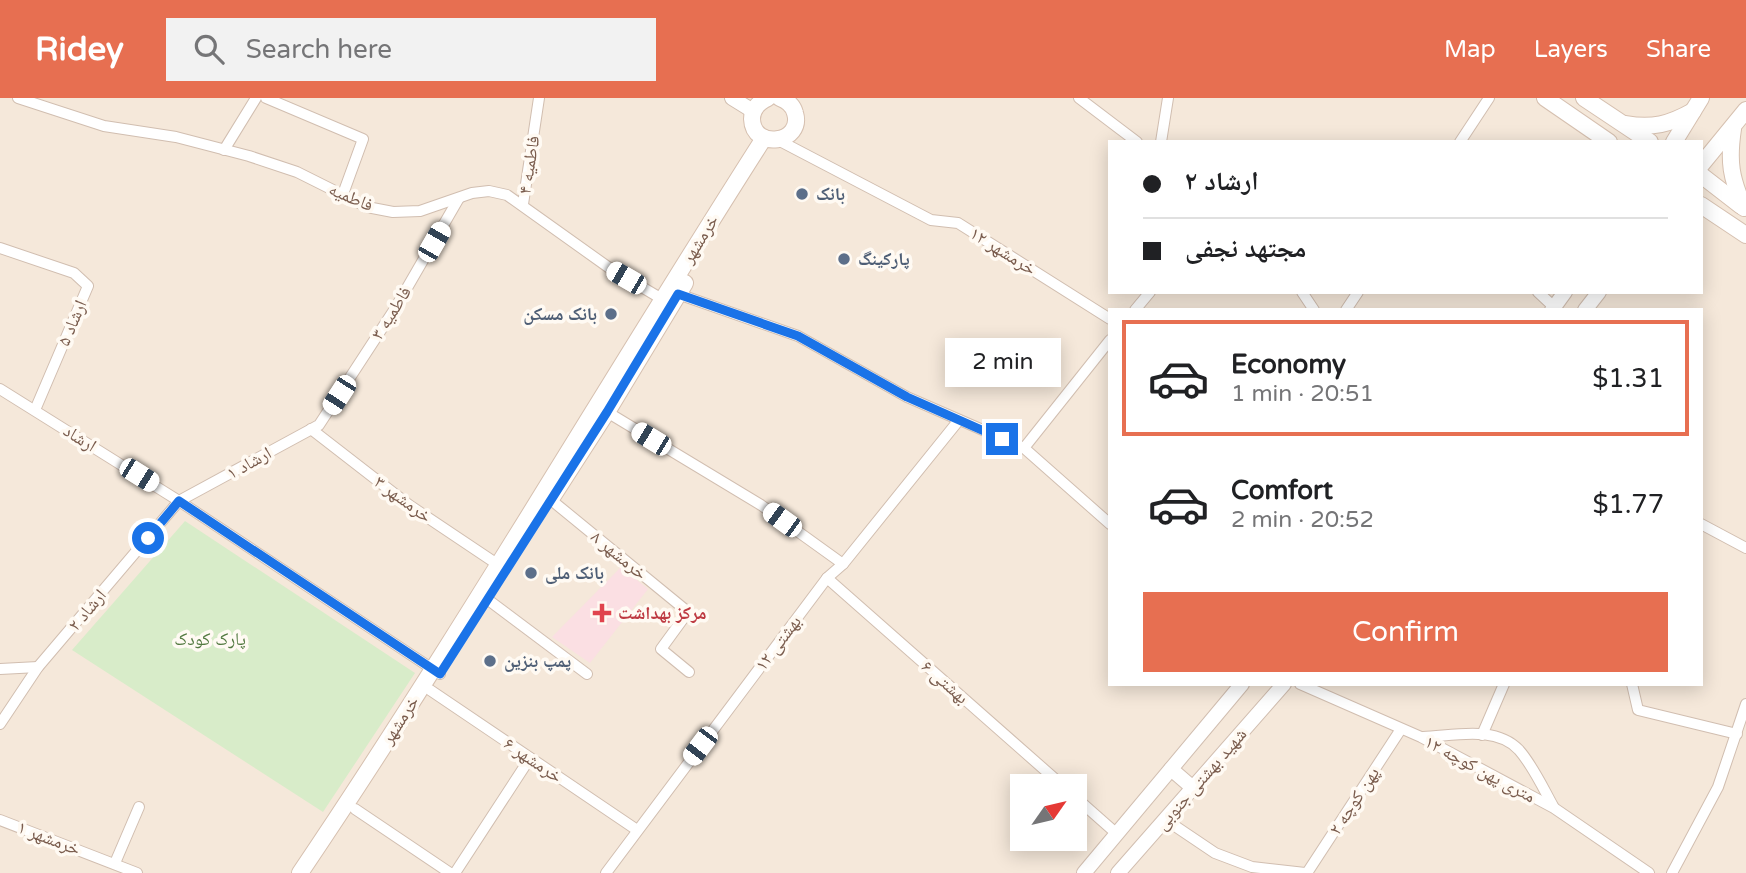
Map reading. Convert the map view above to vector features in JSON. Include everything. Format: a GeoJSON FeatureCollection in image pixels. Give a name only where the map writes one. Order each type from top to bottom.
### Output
{"type":"FeatureCollection","features":[{"type":"Feature","properties":{"kind":"main road"},"geometry":{"type":"LineString","coordinates":[[768,98],[757,105],[753,124],[755,130],[771,140]]}},
{"type":"Feature","properties":{"kind":"main road"},"geometry":{"type":"LineString","coordinates":[[1545,98],[1605,140]]}},
{"type":"Feature","properties":{"kind":"main road"},"geometry":{"type":"LineString","coordinates":[[1584,98],[1647,140]]}},
{"type":"Feature","properties":{"kind":"main road","name":"خرمشهر"},"geometry":{"type":"LineString","coordinates":[[313,873],[430,690],[436,671],[497,564],[771,140],[791,132],[796,118],[790,104],[784,99]]}},
{"type":"Feature","properties":{"kind":"main road"},"geometry":{"type":"LineString","coordinates":[[1619,123],[1645,127],[1670,123],[1697,104]]}},
{"type":"Feature","properties":{"kind":"main road"},"geometry":{"type":"LineString","coordinates":[[1675,140],[1697,104]]}},
{"type":"Feature","properties":{"kind":"main road"},"geometry":{"type":"LineString","coordinates":[[1703,163],[1745,113]]}},
{"type":"Feature","properties":{"kind":"main road"},"geometry":{"type":"LineString","coordinates":[[1732,129],[1729,156],[1733,183],[1745,209]]}},
{"type":"Feature","properties":{"kind":"main road"},"geometry":{"type":"LineString","coordinates":[[1703,177],[1745,209]]}},
{"type":"Feature","properties":{"kind":"main road"},"geometry":{"type":"LineString","coordinates":[[1708,213],[1746,235]]}},
{"type":"Feature","properties":{"kind":"main road","name":"خرمشهر"},"geometry":{"type":"LineString","coordinates":[[300,873],[487,598],[607,412],[670,297]]}},
{"type":"Feature","properties":{"kind":"street","name":"فاطمیه"},"geometry":{"type":"LineString","coordinates":[[18,98],[104,126],[176,137],[297,172],[367,206],[393,212],[420,211],[489,191],[507,195],[608,267],[670,297],[798,336],[907,397],[1024,449],[1108,522]]}},
{"type":"Feature","properties":{"kind":"street"},"geometry":{"type":"LineString","coordinates":[[224,150],[256,98]]}},
{"type":"Feature","properties":{"kind":"street"},"geometry":{"type":"LineString","coordinates":[[266,98],[363,139],[343,194]]}},
{"type":"Feature","properties":{"kind":"street","name":"فاطمیه ۴"},"geometry":{"type":"LineString","coordinates":[[523,204],[539,98]]}},
{"type":"Feature","properties":{"kind":"street"},"geometry":{"type":"LineString","coordinates":[[732,98],[754,111]]}},
{"type":"Feature","properties":{"kind":"street"},"geometry":{"type":"LineString","coordinates":[[1079,98],[1134,140]]}},
{"type":"Feature","properties":{"kind":"street"},"geometry":{"type":"LineString","coordinates":[[1161,140],[1168,98]]}},
{"type":"Feature","properties":{"kind":"street"},"geometry":{"type":"LineString","coordinates":[[1461,140],[1489,98]]}},
{"type":"Feature","properties":{"kind":"street","name":"خرمشهر ۱۲"},"geometry":{"type":"LineString","coordinates":[[771,140],[931,220],[958,223],[1108,318]]}},
{"type":"Feature","properties":{"kind":"street","name":"فاطمیه ۳"},"geometry":{"type":"LineString","coordinates":[[315,427],[396,307],[459,198]]}},
{"type":"Feature","properties":{"kind":"street","name":"ارشاد ۵"},"geometry":{"type":"LineString","coordinates":[[0,248],[74,273],[88,286],[35,410]]}},
{"type":"Feature","properties":{"kind":"street"},"geometry":{"type":"LineString","coordinates":[[1137,308],[1148,294]]}},
{"type":"Feature","properties":{"kind":"street"},"geometry":{"type":"LineString","coordinates":[[1540,294],[1552,308]]}},
{"type":"Feature","properties":{"kind":"street"},"geometry":{"type":"LineString","coordinates":[[1024,449],[1108,343]]}},
{"type":"Feature","properties":{"kind":"street","name":"ارشاد"},"geometry":{"type":"LineString","coordinates":[[0,389],[179,501],[436,671]]}},
{"type":"Feature","properties":{"kind":"street"},"geometry":{"type":"LineString","coordinates":[[607,412],[761,505],[843,564]]}},
{"type":"Feature","properties":{"kind":"street","name":"بهشتی ۱۲"},"geometry":{"type":"LineString","coordinates":[[606,873],[827,578],[843,564],[959,420]]}},
{"type":"Feature","properties":{"kind":"street","name":"ارشاد ۱"},"geometry":{"type":"LineString","coordinates":[[179,501],[315,427]]}},
{"type":"Feature","properties":{"kind":"street","name":"خرمشهر ۳"},"geometry":{"type":"LineString","coordinates":[[315,427],[409,505],[497,564]]}},
{"type":"Feature","properties":{"kind":"street","name":"خرمشهر ۸"},"geometry":{"type":"LineString","coordinates":[[551,499],[688,612],[661,649],[689,672]]}},
{"type":"Feature","properties":{"kind":"street","name":"ارشاد ۲"},"geometry":{"type":"LineString","coordinates":[[0,724],[38,667],[179,501]]}},
{"type":"Feature","properties":{"kind":"street"},"geometry":{"type":"LineString","coordinates":[[1703,525],[1746,548]]}},
{"type":"Feature","properties":{"kind":"street","name":"بهشتی ۶"},"geometry":{"type":"LineString","coordinates":[[827,578],[1049,774]]}},
{"type":"Feature","properties":{"kind":"street"},"geometry":{"type":"LineString","coordinates":[[487,598],[587,674]]}},
{"type":"Feature","properties":{"kind":"street"},"geometry":{"type":"LineString","coordinates":[[0,669],[38,667]]}},
{"type":"Feature","properties":{"kind":"street","name":"شهید بهشتی جنوبی"},"geometry":{"type":"LineString","coordinates":[[1084,873],[1240,686]]}},
{"type":"Feature","properties":{"kind":"street","name":"شهید بهشتی جنوبی"},"geometry":{"type":"LineString","coordinates":[[1118,873],[1282,686]]}},
{"type":"Feature","properties":{"kind":"street","name":"۱۲ متری پهن کوچه"},"geometry":{"type":"LineString","coordinates":[[1304,686],[1421,737],[1554,808],[1649,873]]}},
{"type":"Feature","properties":{"kind":"street"},"geometry":{"type":"LineString","coordinates":[[1482,735],[1503,686]]}},
{"type":"Feature","properties":{"kind":"street"},"geometry":{"type":"LineString","coordinates":[[1632,686],[1638,710],[1737,734]]}},
{"type":"Feature","properties":{"kind":"street","name":"خرمشهر ۶"},"geometry":{"type":"LineString","coordinates":[[430,690],[637,830]]}},
{"type":"Feature","properties":{"kind":"street"},"geometry":{"type":"LineString","coordinates":[[1672,873],[1718,787],[1746,704]]}},
{"type":"Feature","properties":{"kind":"street","name":"پهن کوچه ۲"},"geometry":{"type":"LineString","coordinates":[[1306,873],[1401,729]]}},
{"type":"Feature","properties":{"kind":"street"},"geometry":{"type":"LineString","coordinates":[[1421,737],[1495,736],[1517,748],[1554,808]]}},
{"type":"Feature","properties":{"kind":"street"},"geometry":{"type":"LineString","coordinates":[[355,810],[453,873],[530,758]]}},
{"type":"Feature","properties":{"kind":"street"},"geometry":{"type":"LineString","coordinates":[[1171,769],[1193,788]]}},
{"type":"Feature","properties":{"kind":"street"},"geometry":{"type":"LineString","coordinates":[[115,863],[139,807]]}},
{"type":"Feature","properties":{"kind":"street"},"geometry":{"type":"LineString","coordinates":[[1087,807],[1117,834]]}},
{"type":"Feature","properties":{"kind":"street","name":"خرمشهر ۱"},"geometry":{"type":"LineString","coordinates":[[0,820],[137,873]]}},
{"type":"Feature","properties":{"kind":"street"},"geometry":{"type":"LineString","coordinates":[[1166,820],[1215,853],[1252,867],[1306,873]]}},
{"type":"Feature","properties":{"kind":"shaded area"},"geometry":{"type":"Polygon","coordinates":[[[0,98],[1746,98],[1746,873],[0,873],[0,98]]]}},
{"type":"Feature","properties":{"kind":"shaded area","name":"مرکز بهداشت"},"geometry":{"type":"Polygon","coordinates":[[[621,567],[648,589],[590,663],[552,637],[621,567]]]}},
{"type":"Feature","properties":{"kind":"green space","name":"پارک کودک"},"geometry":{"type":"Polygon","coordinates":[[[185,521],[415,673],[323,812],[72,650],[185,521]]]}},
{"type":"Feature","properties":{"kind":"place","name":"بانک"},"geometry":{"type":"Point","coordinates":[802,194]}},
{"type":"Feature","properties":{"kind":"place","name":"پارکینگ"},"geometry":{"type":"Point","coordinates":[844,259]}},
{"type":"Feature","properties":{"kind":"place","name":"بانک مسکن"},"geometry":{"type":"Point","coordinates":[611,314]}},
{"type":"Feature","properties":{"kind":"place","name":"بانک ملی"},"geometry":{"type":"Point","coordinates":[531,573]}},
{"type":"Feature","properties":{"kind":"place","name":"مرکز بهداشت"},"geometry":{"type":"Point","coordinates":[602,613]}},
{"type":"Feature","properties":{"kind":"place","name":"پمپ بنزین"},"geometry":{"type":"Point","coordinates":[490,661]}},
{"type":"Feature","properties":{"kind":"route"},"geometry":{"type":"LineString","coordinates":[[148,538],[179,501],[440,674],[607,412],[678,294],[798,336],[907,397],[1002,439]]}}]}
